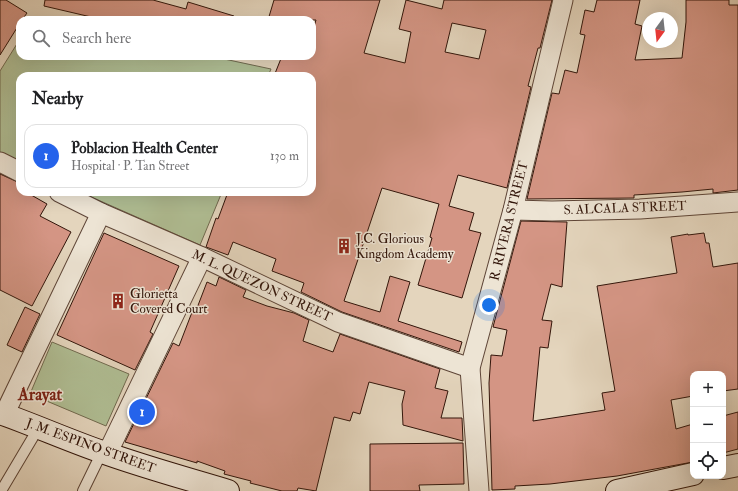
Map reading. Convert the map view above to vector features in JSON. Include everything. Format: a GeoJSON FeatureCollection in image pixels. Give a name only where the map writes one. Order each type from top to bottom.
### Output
{"type":"FeatureCollection","features":[{"type":"Feature","properties":{"kind":"main road","name":"J. M. ESPINO STREET"},"geometry":{"type":"LineString","coordinates":[[2,414],[105,453],[168,474],[228,491]]}},
{"type":"Feature","properties":{"kind":"main road"},"geometry":{"type":"LineString","coordinates":[[726,467],[738,465]]}},
{"type":"Feature","properties":{"kind":"main road"},"geometry":{"type":"LineString","coordinates":[[617,491],[690,475]]}},
{"type":"Feature","properties":{"kind":"street","name":"R. RIVERA STREET"},"geometry":{"type":"LineString","coordinates":[[479,491],[470,368],[513,210],[563,0]]}},
{"type":"Feature","properties":{"kind":"street"},"geometry":{"type":"LineString","coordinates":[[0,162],[16,170]]}},
{"type":"Feature","properties":{"kind":"street","name":"M. L. QUEZON STREET"},"geometry":{"type":"LineString","coordinates":[[67,196],[101,214],[202,257],[338,322],[470,368]]}},
{"type":"Feature","properties":{"kind":"street","name":"S. ALCALA STREET"},"geometry":{"type":"LineString","coordinates":[[513,210],[552,211],[640,209],[738,202]]}},
{"type":"Feature","properties":{"kind":"street"},"geometry":{"type":"LineString","coordinates":[[2,414],[101,214]]}},
{"type":"Feature","properties":{"kind":"street"},"geometry":{"type":"LineString","coordinates":[[105,453],[202,257]]}},
{"type":"Feature","properties":{"kind":"lane"},"geometry":{"type":"LineString","coordinates":[[1,491],[39,427]]}},
{"type":"Feature","properties":{"kind":"lane"},"geometry":{"type":"LineString","coordinates":[[83,491],[105,453]]}},
{"type":"Feature","properties":{"kind":"green space"},"geometry":{"type":"Polygon","coordinates":[[[16,45],[16,60],[229,60],[271,69],[270,72],[16,72],[16,163],[0,156],[0,71],[16,45]]]}},
{"type":"Feature","properties":{"kind":"green space"},"geometry":{"type":"Polygon","coordinates":[[[89,196],[220,196],[200,245],[89,196]]]}},
{"type":"Feature","properties":{"kind":"green space"},"geometry":{"type":"Polygon","coordinates":[[[52,342],[129,374],[106,426],[30,394],[52,342]]]}},
{"type":"Feature","properties":{"kind":"building"},"geometry":{"type":"Polygon","coordinates":[[[0,0],[6,0],[27,13],[25,16],[16,16],[16,29],[0,55],[0,0]]]}},
{"type":"Feature","properties":{"kind":"building"},"geometry":{"type":"Polygon","coordinates":[[[45,0],[153,0],[186,9],[188,2],[234,16],[87,16],[44,6],[45,0]]]}},
{"type":"Feature","properties":{"kind":"building"},"geometry":{"type":"Polygon","coordinates":[[[274,0],[380,0],[364,53],[405,63],[411,32],[399,29],[406,0],[442,9],[444,0],[552,0],[540,48],[538,48],[528,86],[531,87],[507,188],[458,175],[449,206],[474,213],[469,230],[481,233],[462,298],[418,285],[432,238],[430,237],[439,204],[382,188],[344,301],[380,312],[390,276],[410,282],[398,321],[462,342],[459,352],[342,312],[301,292],[304,283],[272,271],[276,259],[233,242],[228,255],[206,247],[216,218],[218,219],[227,196],[316,196],[316,72],[276,72],[280,60],[316,60],[316,16],[269,16],[274,0]],[[452,23],[445,52],[479,59],[486,30],[452,23]]]}},
{"type":"Feature","properties":{"kind":"building"},"geometry":{"type":"Polygon","coordinates":[[[597,0],[640,0],[635,24],[642,26],[635,60],[682,58],[686,22],[686,0],[729,0],[729,5],[738,5],[738,190],[713,193],[713,189],[634,195],[634,198],[527,199],[552,93],[559,94],[565,70],[577,73],[585,35],[580,34],[585,10],[594,12],[597,0]]]}},
{"type":"Feature","properties":{"kind":"building"},"geometry":{"type":"Polygon","coordinates":[[[0,174],[16,181],[16,196],[33,196],[47,204],[40,216],[71,232],[32,306],[0,290],[0,174]]]}},
{"type":"Feature","properties":{"kind":"building"},"geometry":{"type":"Polygon","coordinates":[[[521,221],[567,222],[562,287],[551,284],[542,320],[552,321],[548,348],[540,347],[533,421],[605,410],[602,393],[615,391],[597,286],[677,273],[671,237],[688,234],[704,233],[706,243],[709,243],[713,267],[738,263],[738,389],[726,391],[726,371],[690,371],[690,397],[671,400],[676,429],[690,425],[690,463],[617,476],[550,484],[515,486],[515,489],[492,490],[489,383],[491,355],[502,356],[507,330],[493,327],[521,221]]]}},
{"type":"Feature","properties":{"kind":"building","name":"Glorietta Covered Court"},"geometry":{"type":"Polygon","coordinates":[[[104,233],[179,266],[150,332],[153,334],[135,370],[57,335],[104,233]]]}},
{"type":"Feature","properties":{"kind":"building"},"geometry":{"type":"Polygon","coordinates":[[[219,277],[246,290],[243,297],[267,306],[294,313],[309,320],[303,341],[333,352],[340,334],[440,369],[435,388],[448,391],[441,418],[462,418],[463,441],[403,425],[402,404],[405,391],[369,382],[360,414],[353,412],[350,421],[334,417],[316,491],[298,488],[297,491],[282,491],[250,483],[251,481],[224,474],[225,471],[197,461],[197,463],[125,442],[173,343],[179,346],[194,307],[197,308],[207,282],[216,286],[219,277]]]}},
{"type":"Feature","properties":{"kind":"building"},"geometry":{"type":"Polygon","coordinates":[[[25,307],[40,314],[22,352],[7,345],[25,307]]]}},
{"type":"Feature","properties":{"kind":"building"},"geometry":{"type":"Polygon","coordinates":[[[738,412],[738,449],[726,452],[726,443],[726,415],[738,412]]]}},
{"type":"Feature","properties":{"kind":"building"},"geometry":{"type":"Polygon","coordinates":[[[463,443],[464,484],[419,485],[420,491],[370,491],[370,444],[463,443]]]}},
{"type":"Feature","properties":{"kind":"place","name":"J.C. Glorious Kingdom Academy"},"geometry":{"type":"Point","coordinates":[344,246]}},
{"type":"Feature","properties":{"kind":"place","name":"Glorietta Covered Court"},"geometry":{"type":"Point","coordinates":[118,301]}},
{"type":"Feature","properties":{"kind":"place","name":"Poblacion Health Center"},"geometry":{"type":"Point","coordinates":[142,412]}},
{"type":"Feature","properties":{"kind":"district","name":"Arayat"},"geometry":{"type":"Point","coordinates":[40,394]}}]}
